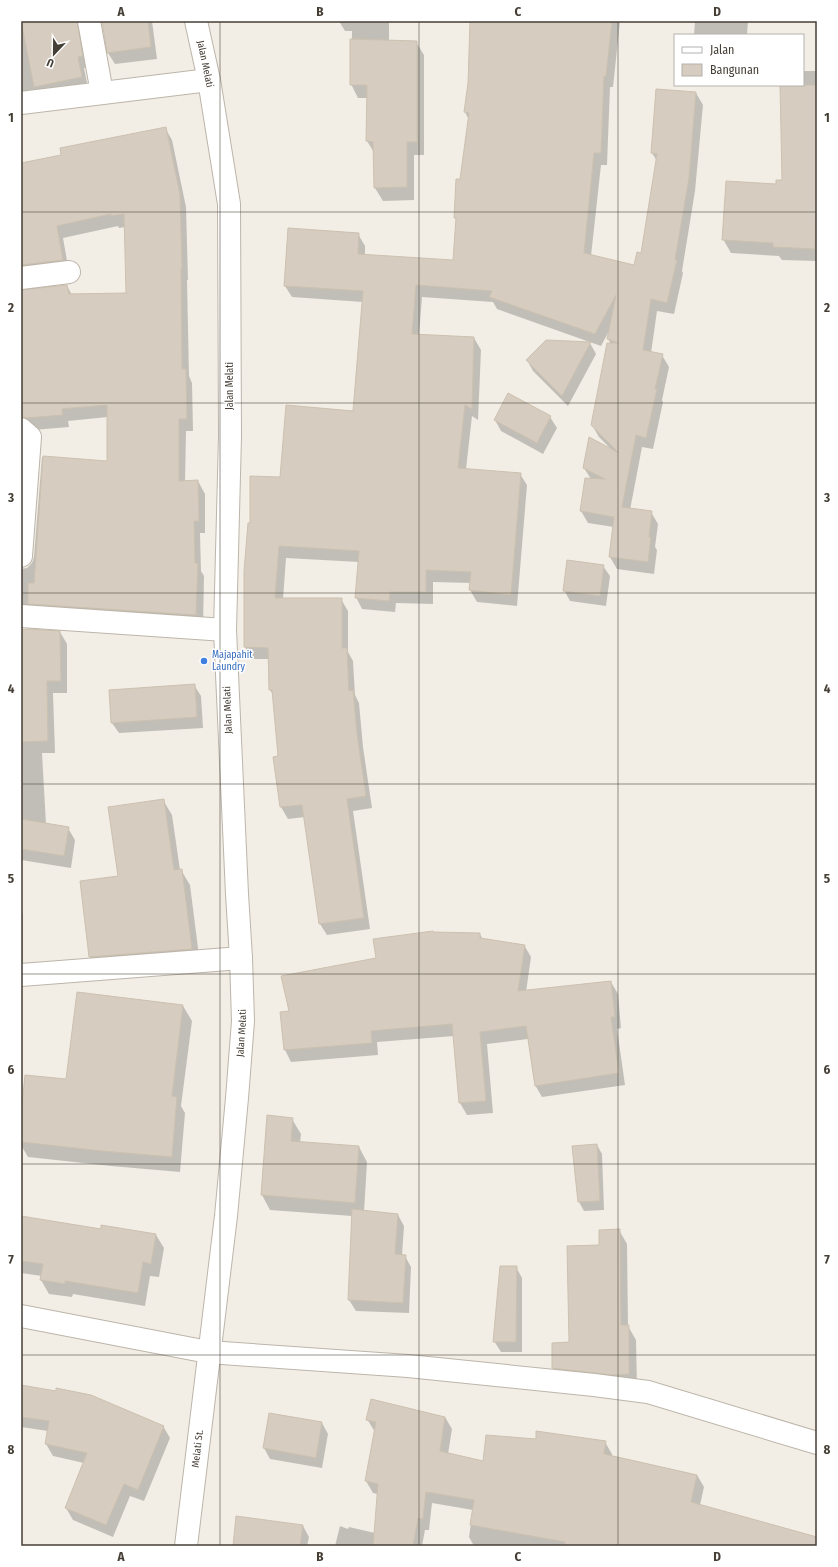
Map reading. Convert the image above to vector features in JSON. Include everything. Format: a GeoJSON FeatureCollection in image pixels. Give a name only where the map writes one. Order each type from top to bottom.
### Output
{"type":"FeatureCollection","features":[{"type":"Feature","properties":{"kind":"street"},"geometry":{"type":"LineString","coordinates":[[89,21],[102,93]]}},
{"type":"Feature","properties":{"kind":"street","name":"Jalan Melati"},"geometry":{"type":"LineString","coordinates":[[196,21],[210,80],[229,204],[230,436],[225,630],[243,1021],[226,1216],[208,1352]]}},
{"type":"Feature","properties":{"kind":"street"},"geometry":{"type":"LineString","coordinates":[[21,103],[210,80]]}},
{"type":"Feature","properties":{"kind":"street"},"geometry":{"type":"LineString","coordinates":[[21,278],[69,272]]}},
{"type":"Feature","properties":{"kind":"street"},"geometry":{"type":"LineString","coordinates":[[21,429],[30,437],[21,556]]}},
{"type":"Feature","properties":{"kind":"street"},"geometry":{"type":"LineString","coordinates":[[21,616],[225,630]]}},
{"type":"Feature","properties":{"kind":"street"},"geometry":{"type":"LineString","coordinates":[[21,975],[241,958]]}},
{"type":"Feature","properties":{"kind":"street"},"geometry":{"type":"LineString","coordinates":[[21,1316],[208,1352],[408,1366],[648,1392],[817,1442]]}},
{"type":"Feature","properties":{"kind":"street","name":"Melati St."},"geometry":{"type":"LineString","coordinates":[[186,1546],[208,1352]]}},
{"type":"Feature","properties":{"kind":"building"},"geometry":{"type":"Polygon","coordinates":[[[21,21],[77,21],[83,56],[78,57],[82,77],[34,87],[21,21]]]}},
{"type":"Feature","properties":{"kind":"building"},"geometry":{"type":"Polygon","coordinates":[[[102,21],[148,21],[151,47],[107,53],[102,21]]]}},
{"type":"Feature","properties":{"kind":"building"},"geometry":{"type":"Polygon","coordinates":[[[470,21],[612,21],[606,76],[604,76],[601,153],[594,153],[584,253],[634,265],[637,252],[641,253],[657,154],[651,153],[656,89],[696,92],[689,178],[675,260],[677,260],[667,303],[651,299],[643,350],[663,354],[655,389],[657,389],[646,438],[636,435],[622,507],[652,511],[648,562],[609,557],[614,517],[580,511],[585,478],[605,479],[583,468],[589,437],[619,453],[591,425],[607,343],[619,343],[607,339],[616,295],[595,334],[489,297],[492,291],[416,285],[412,334],[474,337],[472,409],[465,405],[458,468],[521,473],[511,595],[469,590],[471,572],[426,570],[426,592],[390,592],[389,601],[355,598],[359,551],[279,546],[275,598],[342,598],[342,648],[347,648],[349,691],[353,690],[357,734],[366,796],[347,799],[364,918],[319,924],[302,805],[280,807],[273,757],[278,756],[272,690],[269,690],[268,648],[244,647],[244,571],[248,523],[250,523],[250,476],[280,477],[286,405],[353,411],[363,291],[284,286],[288,228],[359,233],[358,254],[453,260],[456,218],[454,218],[456,179],[460,179],[469,113],[464,112],[468,83],[470,21]]]}},
{"type":"Feature","properties":{"kind":"building"},"geometry":{"type":"Polygon","coordinates":[[[350,39],[417,41],[417,142],[407,142],[407,187],[374,188],[373,142],[366,141],[367,85],[350,85],[350,39]]]}},
{"type":"Feature","properties":{"kind":"building"},"geometry":{"type":"Polygon","coordinates":[[[817,85],[817,198],[815,249],[773,247],[773,243],[722,240],[726,181],[776,184],[776,180],[782,180],[780,86],[817,85]]]}},
{"type":"Feature","properties":{"kind":"building"},"geometry":{"type":"Polygon","coordinates":[[[166,127],[180,194],[182,369],[186,369],[187,419],[179,419],[179,481],[198,480],[199,521],[194,521],[195,563],[198,563],[196,615],[28,604],[28,583],[34,583],[43,456],[107,461],[107,405],[62,409],[63,415],[26,418],[21,417],[21,290],[67,285],[69,294],[126,293],[124,214],[111,216],[111,214],[57,226],[63,260],[21,265],[21,163],[61,155],[60,148],[166,127]]]}},
{"type":"Feature","properties":{"kind":"building"},"geometry":{"type":"Polygon","coordinates":[[[546,340],[591,342],[562,396],[526,360],[546,340]]]}},
{"type":"Feature","properties":{"kind":"building"},"geometry":{"type":"Polygon","coordinates":[[[508,393],[551,416],[537,443],[494,420],[508,393]]]}},
{"type":"Feature","properties":{"kind":"building"},"geometry":{"type":"Polygon","coordinates":[[[567,560],[604,565],[600,596],[563,591],[567,560]]]}},
{"type":"Feature","properties":{"kind":"building"},"geometry":{"type":"Polygon","coordinates":[[[21,630],[60,631],[61,681],[47,681],[48,741],[21,742],[21,630]]]}},
{"type":"Feature","properties":{"kind":"building"},"geometry":{"type":"Polygon","coordinates":[[[195,684],[197,717],[111,723],[109,690],[195,684]]]}},
{"type":"Feature","properties":{"kind":"building"},"geometry":{"type":"Polygon","coordinates":[[[164,799],[174,870],[182,869],[192,949],[89,957],[80,881],[118,876],[108,807],[164,799]]]}},
{"type":"Feature","properties":{"kind":"building"},"geometry":{"type":"Polygon","coordinates":[[[21,819],[69,827],[64,856],[21,849],[21,819]]]}},
{"type":"Feature","properties":{"kind":"building"},"geometry":{"type":"Polygon","coordinates":[[[433,931],[480,933],[480,938],[525,945],[518,991],[611,981],[615,1017],[611,1017],[619,1073],[535,1086],[526,1026],[480,1032],[486,1101],[459,1103],[452,1024],[371,1031],[372,1043],[284,1050],[280,1012],[289,1011],[281,976],[376,958],[373,939],[433,931]]]}},
{"type":"Feature","properties":{"kind":"building"},"geometry":{"type":"Polygon","coordinates":[[[77,992],[183,1005],[172,1096],[177,1097],[172,1157],[21,1142],[21,1114],[25,1075],[66,1079],[77,992]]]}},
{"type":"Feature","properties":{"kind":"building"},"geometry":{"type":"Polygon","coordinates":[[[267,1115],[293,1118],[291,1141],[359,1146],[355,1203],[261,1195],[267,1115]]]}},
{"type":"Feature","properties":{"kind":"building"},"geometry":{"type":"Polygon","coordinates":[[[597,1144],[600,1201],[578,1202],[572,1146],[597,1144]]]}},
{"type":"Feature","properties":{"kind":"building"},"geometry":{"type":"Polygon","coordinates":[[[352,1209],[398,1214],[395,1254],[406,1255],[403,1303],[348,1300],[352,1209]]]}},
{"type":"Feature","properties":{"kind":"building"},"geometry":{"type":"Polygon","coordinates":[[[21,1216],[101,1229],[101,1225],[156,1234],[151,1264],[143,1262],[138,1293],[65,1281],[65,1284],[40,1280],[43,1264],[21,1261],[21,1216]]]}},
{"type":"Feature","properties":{"kind":"building"},"geometry":{"type":"Polygon","coordinates":[[[620,1229],[621,1325],[629,1325],[629,1374],[611,1375],[552,1368],[552,1343],[569,1342],[567,1246],[599,1245],[599,1230],[620,1229]]]}},
{"type":"Feature","properties":{"kind":"building"},"geometry":{"type":"Polygon","coordinates":[[[500,1266],[517,1266],[516,1342],[493,1342],[500,1266]]]}},
{"type":"Feature","properties":{"kind":"building"},"geometry":{"type":"Polygon","coordinates":[[[21,1385],[56,1391],[56,1388],[91,1395],[164,1426],[138,1490],[124,1484],[106,1525],[65,1508],[87,1453],[45,1444],[49,1421],[21,1417],[21,1385]]]}},
{"type":"Feature","properties":{"kind":"building"},"geometry":{"type":"Polygon","coordinates":[[[371,1399],[445,1417],[440,1451],[483,1461],[486,1435],[536,1439],[536,1431],[606,1441],[604,1454],[697,1475],[691,1502],[817,1537],[817,1546],[564,1546],[565,1542],[470,1525],[474,1500],[426,1492],[423,1519],[418,1518],[413,1546],[373,1546],[378,1484],[365,1481],[376,1422],[366,1420],[371,1399]]]}},
{"type":"Feature","properties":{"kind":"building"},"geometry":{"type":"Polygon","coordinates":[[[269,1413],[322,1422],[316,1458],[263,1448],[269,1413]]]}},
{"type":"Feature","properties":{"kind":"building"},"geometry":{"type":"Polygon","coordinates":[[[236,1516],[303,1525],[300,1546],[233,1546],[236,1516]]]}},
{"type":"Feature","properties":{"kind":"place","name":"Majapahit Laundry"},"geometry":{"type":"Point","coordinates":[204,661]}}]}
